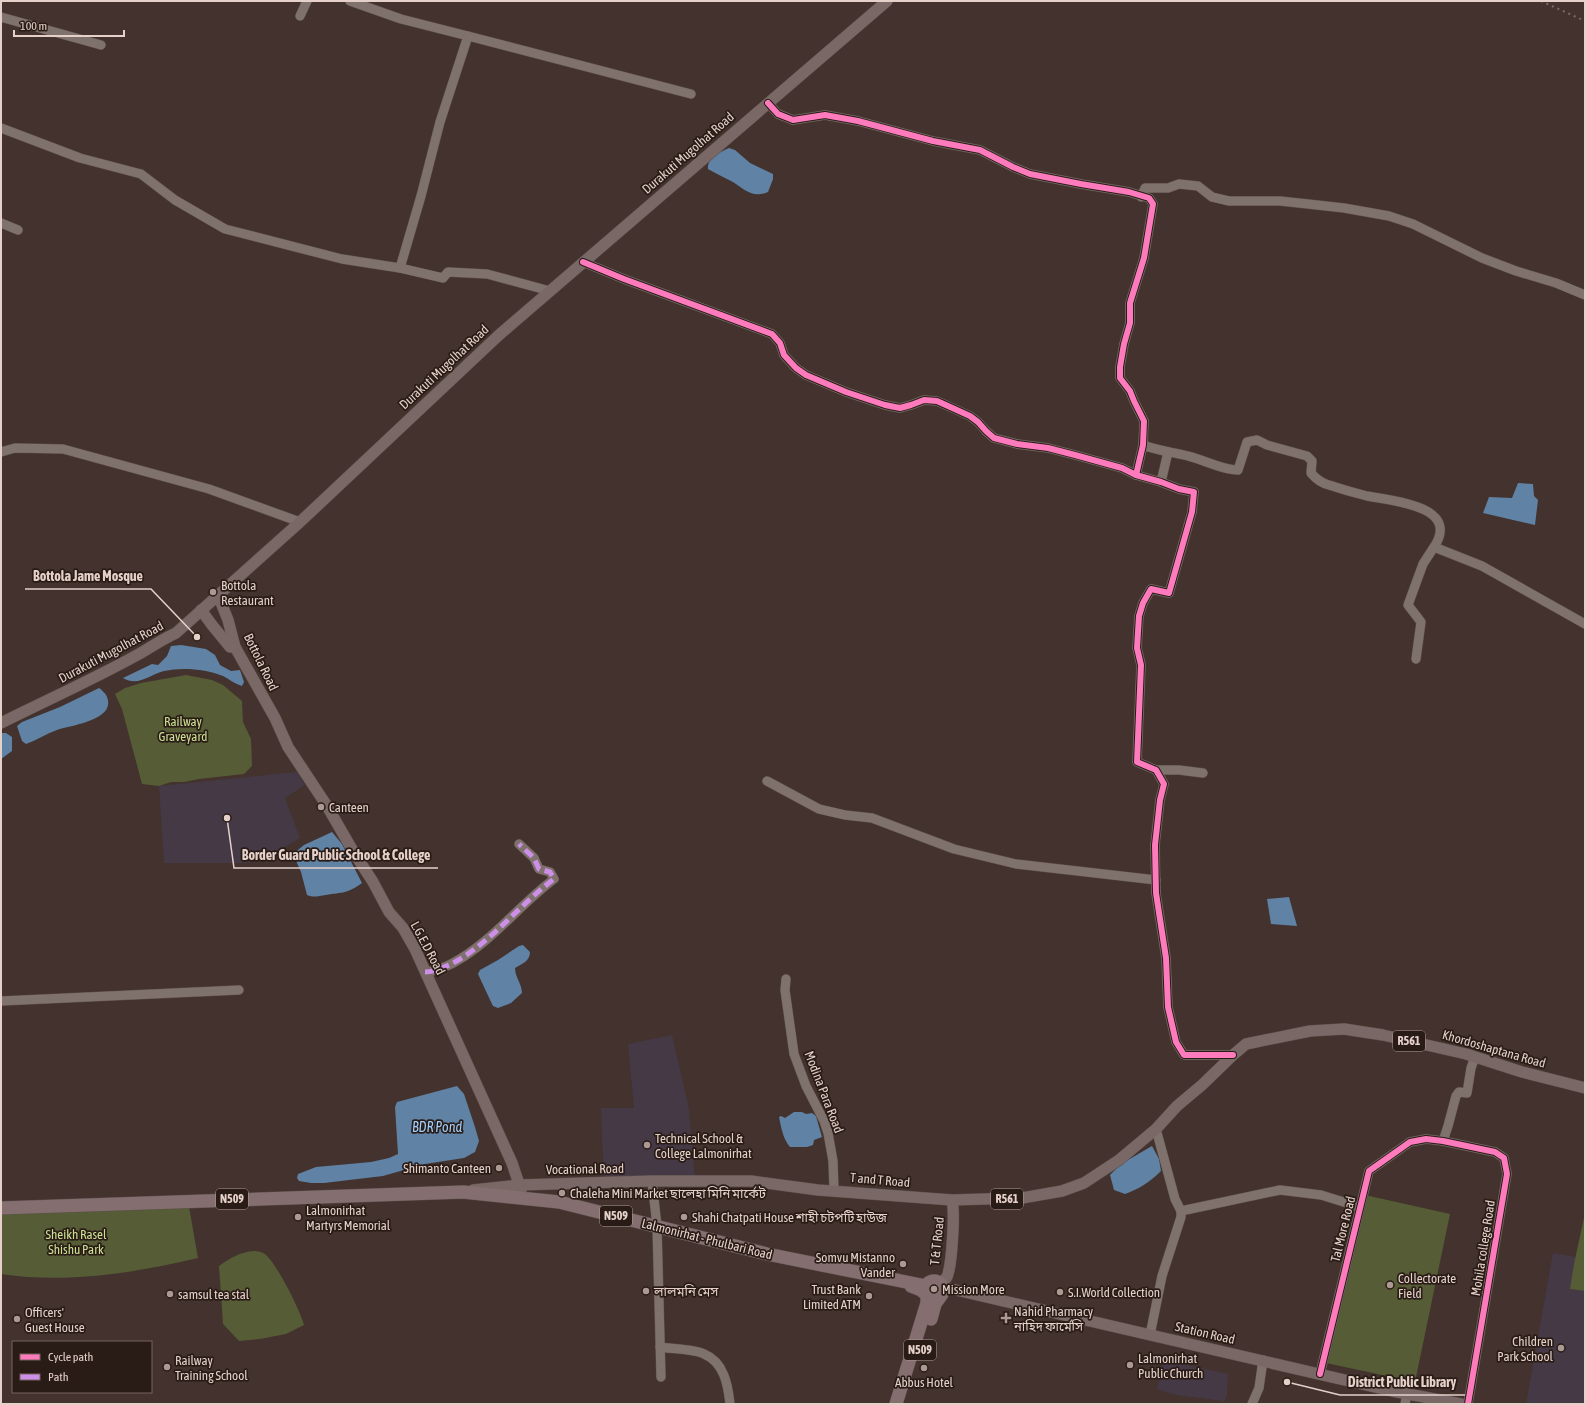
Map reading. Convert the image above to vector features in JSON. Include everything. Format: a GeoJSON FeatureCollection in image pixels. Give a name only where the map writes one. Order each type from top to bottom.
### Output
{"type":"FeatureCollection","features":[{"type":"Feature","properties":{"kind":"highway","name":"Lalmonirhat - Phulbari Road"},"geometry":{"type":"LineString","coordinates":[[463,1192],[559,1202],[807,1265],[908,1285],[921,1290],[935,1290]]}},
{"type":"Feature","properties":{"kind":"highway","name":"N509"},"geometry":{"type":"LineString","coordinates":[[1,1208],[463,1192]]}},
{"type":"Feature","properties":{"kind":"highway","name":"N509"},"geometry":{"type":"LineString","coordinates":[[896,1404],[927,1303],[935,1290]]}},
{"type":"Feature","properties":{"kind":"highway","name":"N509"},"geometry":{"type":"LineString","coordinates":[[903,1404],[935,1304],[935,1290]]}},
{"type":"Feature","properties":{"kind":"main road","name":"Durakuti Mugolhat Road"},"geometry":{"type":"LineString","coordinates":[[1,723],[67,692],[176,633],[300,522],[498,335],[887,1]]}},
{"type":"Feature","properties":{"kind":"main road","name":"Bottola Road"},"geometry":{"type":"LineString","coordinates":[[218,595],[228,620],[235,647],[275,718]]}},
{"type":"Feature","properties":{"kind":"main road"},"geometry":{"type":"LineString","coordinates":[[201,610],[230,647],[235,647]]}},
{"type":"Feature","properties":{"kind":"main road","name":"L.G.E.D Road"},"geometry":{"type":"LineString","coordinates":[[275,718],[288,747],[327,806],[390,912],[403,928],[416,949],[425,972],[512,1163],[524,1198]]}},
{"type":"Feature","properties":{"kind":"main road","name":"Khordoshaptana Road"},"geometry":{"type":"LineString","coordinates":[[1233,1055],[1246,1044],[1310,1031],[1344,1029],[1383,1035],[1466,1054],[1522,1072],[1585,1088]]}},
{"type":"Feature","properties":{"kind":"main road","name":"R561"},"geometry":{"type":"LineString","coordinates":[[1156,1129],[1177,1106],[1202,1085],[1233,1055]]}},
{"type":"Feature","properties":{"kind":"main road","name":"T and T Road"},"geometry":{"type":"LineString","coordinates":[[695,1181],[751,1181],[952,1200],[1022,1198],[1062,1191],[1084,1183],[1119,1160],[1156,1129]]}},
{"type":"Feature","properties":{"kind":"main road","name":"Vocational Road"},"geometry":{"type":"LineString","coordinates":[[463,1192],[519,1184],[695,1181]]}},
{"type":"Feature","properties":{"kind":"main road","name":"T & T Road"},"geometry":{"type":"LineString","coordinates":[[935,1290],[947,1276],[953,1240],[954,1208],[952,1200]]}},
{"type":"Feature","properties":{"kind":"main road","name":"Station Road"},"geometry":{"type":"LineString","coordinates":[[935,1290],[1263,1360],[1320,1374],[1406,1399],[1461,1404]]}},
{"type":"Feature","properties":{"kind":"street"},"geometry":{"type":"LineString","coordinates":[[300,16],[307,1]]}},
{"type":"Feature","properties":{"kind":"street"},"geometry":{"type":"LineString","coordinates":[[350,1],[401,19],[691,94]]}},
{"type":"Feature","properties":{"kind":"street"},"geometry":{"type":"LineString","coordinates":[[1,17],[101,46]]}},
{"type":"Feature","properties":{"kind":"street"},"geometry":{"type":"LineString","coordinates":[[400,268],[421,196],[440,122],[468,36]]}},
{"type":"Feature","properties":{"kind":"street"},"geometry":{"type":"LineString","coordinates":[[768,103],[778,114],[793,120],[825,115],[858,121],[933,142],[980,150],[1030,174],[1129,192],[1141,197],[1149,198],[1153,204],[1144,258],[1130,303],[1130,323],[1120,367],[1120,378],[1130,391],[1144,421],[1143,446],[1136,475]]}},
{"type":"Feature","properties":{"kind":"street"},"geometry":{"type":"LineString","coordinates":[[1,128],[80,158],[140,174],[175,200],[225,229],[342,259],[400,268],[443,278],[448,272],[487,274],[550,291]]}},
{"type":"Feature","properties":{"kind":"street"},"geometry":{"type":"LineString","coordinates":[[1141,197],[1145,188],[1163,189],[1179,184],[1198,186],[1212,197],[1229,201],[1280,201],[1344,208],[1389,216],[1413,224],[1482,258],[1516,271],[1563,285],[1585,295]]}},
{"type":"Feature","properties":{"kind":"street"},"geometry":{"type":"LineString","coordinates":[[1,223],[18,230]]}},
{"type":"Feature","properties":{"kind":"street"},"geometry":{"type":"LineString","coordinates":[[583,262],[624,279],[772,334],[780,343],[784,355],[796,368],[806,375],[846,392],[884,405],[900,408],[911,406],[924,400],[937,401],[970,416],[994,438],[1017,444],[1048,448],[1122,468],[1136,475],[1179,489],[1194,492],[1192,512],[1169,593],[1151,589],[1143,603],[1139,616],[1137,648],[1141,665],[1137,762],[1156,770],[1179,770],[1203,773]]}},
{"type":"Feature","properties":{"kind":"street"},"geometry":{"type":"LineString","coordinates":[[1143,446],[1188,456],[1230,470],[1238,470],[1247,442],[1257,440],[1267,445],[1307,456],[1312,461],[1311,473],[1317,480],[1327,485],[1368,496],[1413,505],[1429,512],[1438,521],[1440,528],[1438,541],[1423,564],[1408,605],[1422,622],[1416,659]]}},
{"type":"Feature","properties":{"kind":"street"},"geometry":{"type":"LineString","coordinates":[[1,453],[15,448],[63,449],[208,489],[300,522]]}},
{"type":"Feature","properties":{"kind":"street"},"geometry":{"type":"LineString","coordinates":[[1161,482],[1168,452]]}},
{"type":"Feature","properties":{"kind":"street"},"geometry":{"type":"LineString","coordinates":[[1434,547],[1482,566],[1585,624]]}},
{"type":"Feature","properties":{"kind":"street"},"geometry":{"type":"LineString","coordinates":[[1156,770],[1164,784],[1160,800],[1155,845],[1156,893],[1166,958],[1168,1007],[1176,1042],[1184,1055],[1233,1055]]}},
{"type":"Feature","properties":{"kind":"street"},"geometry":{"type":"LineString","coordinates":[[767,781],[819,809],[845,815],[872,818],[954,848],[1016,864],[1156,880]]}},
{"type":"Feature","properties":{"kind":"street"},"geometry":{"type":"LineString","coordinates":[[425,972],[432,972],[452,964],[470,953],[495,933],[515,913],[554,879],[550,872],[539,869],[534,858],[519,844]]}},
{"type":"Feature","properties":{"kind":"street","name":"Modina Para Road"},"geometry":{"type":"LineString","coordinates":[[786,979],[785,990],[794,1054],[803,1079],[817,1110],[824,1121],[828,1133],[833,1161],[834,1190]]}},
{"type":"Feature","properties":{"kind":"street"},"geometry":{"type":"LineString","coordinates":[[1,1001],[239,990]]}},
{"type":"Feature","properties":{"kind":"street"},"geometry":{"type":"LineString","coordinates":[[1443,1141],[1456,1096],[1459,1092],[1467,1093],[1471,1068],[1475,1058]]}},
{"type":"Feature","properties":{"kind":"street"},"geometry":{"type":"LineString","coordinates":[[1150,1335],[1162,1276],[1181,1216],[1181,1210],[1175,1199],[1156,1129]]}},
{"type":"Feature","properties":{"kind":"street","name":"Tal More Road"},"geometry":{"type":"LineString","coordinates":[[1320,1374],[1369,1171],[1410,1142],[1426,1139],[1443,1141]]}},
{"type":"Feature","properties":{"kind":"street","name":"Mohila college Road"},"geometry":{"type":"LineString","coordinates":[[1443,1141],[1495,1152],[1504,1158],[1507,1174],[1468,1404]]}},
{"type":"Feature","properties":{"kind":"street"},"geometry":{"type":"LineString","coordinates":[[652,1181],[657,1226],[661,1377]]}},
{"type":"Feature","properties":{"kind":"street"},"geometry":{"type":"LineString","coordinates":[[1181,1210],[1280,1190],[1322,1196],[1360,1207]]}},
{"type":"Feature","properties":{"kind":"street"},"geometry":{"type":"LineString","coordinates":[[660,1347],[703,1353],[716,1361],[728,1384],[730,1404]]}},
{"type":"Feature","properties":{"kind":"street"},"geometry":{"type":"LineString","coordinates":[[1252,1404],[1259,1388],[1263,1360]]}},
{"type":"Feature","properties":{"kind":"shaded area"},"geometry":{"type":"Polygon","coordinates":[[[297,772],[305,785],[285,798],[300,838],[274,853],[246,863],[164,863],[159,786],[297,772]]]}},
{"type":"Feature","properties":{"kind":"shaded area","name":"Technical School & College Lalmonirhat"},"geometry":{"type":"Polygon","coordinates":[[[672,1035],[689,1109],[695,1181],[604,1183],[601,1108],[634,1108],[628,1044],[672,1035]]]}},
{"type":"Feature","properties":{"kind":"shaded area","name":"Children Park School"},"geometry":{"type":"Polygon","coordinates":[[[1553,1253],[1576,1257],[1571,1289],[1585,1291],[1585,1404],[1526,1404],[1553,1253]]]}},
{"type":"Feature","properties":{"kind":"shaded area"},"geometry":{"type":"Polygon","coordinates":[[[1164,1360],[1228,1374],[1227,1396],[1224,1401],[1176,1395],[1157,1389],[1164,1360]]]}},
{"type":"Feature","properties":{"kind":"green space","name":"Railway Graveyard"},"geometry":{"type":"Polygon","coordinates":[[[186,675],[212,680],[223,685],[242,701],[243,722],[251,739],[252,766],[244,774],[184,782],[171,782],[159,786],[142,784],[122,709],[115,694],[125,688],[141,683],[186,675]]]}},
{"type":"Feature","properties":{"kind":"green space","name":"Collectorate Field"},"geometry":{"type":"Polygon","coordinates":[[[1365,1195],[1450,1214],[1415,1382],[1326,1363],[1365,1195]]]}},
{"type":"Feature","properties":{"kind":"green space","name":"Sheikh Rasel Shishu Park"},"geometry":{"type":"Polygon","coordinates":[[[188,1201],[198,1258],[150,1268],[100,1275],[51,1278],[1,1274],[1,1208],[188,1201]]]}},
{"type":"Feature","properties":{"kind":"green space"},"geometry":{"type":"Polygon","coordinates":[[[1585,1213],[1585,1291],[1570,1289],[1585,1213]]]}},
{"type":"Feature","properties":{"kind":"green space"},"geometry":{"type":"Polygon","coordinates":[[[254,1251],[265,1254],[276,1267],[293,1299],[304,1325],[286,1334],[239,1341],[223,1324],[219,1266],[235,1256],[254,1251]]]}},
{"type":"Feature","properties":{"kind":"water"},"geometry":{"type":"Polygon","coordinates":[[[729,148],[735,150],[750,163],[773,174],[773,179],[768,192],[757,194],[748,192],[708,169],[708,165],[712,159],[729,148]]]}},
{"type":"Feature","properties":{"kind":"water"},"geometry":{"type":"Polygon","coordinates":[[[1518,483],[1533,484],[1534,496],[1538,500],[1535,525],[1483,513],[1489,497],[1512,498],[1518,483]]]}},
{"type":"Feature","properties":{"kind":"water"},"geometry":{"type":"Polygon","coordinates":[[[181,645],[206,649],[215,655],[220,665],[231,671],[240,670],[244,682],[242,686],[223,676],[194,669],[164,671],[139,681],[123,678],[152,664],[158,665],[167,656],[171,646],[181,645]]]}},
{"type":"Feature","properties":{"kind":"water"},"geometry":{"type":"Polygon","coordinates":[[[99,688],[107,697],[108,705],[105,711],[99,716],[82,723],[57,730],[26,744],[22,741],[17,726],[22,722],[60,707],[99,688]]]}},
{"type":"Feature","properties":{"kind":"water"},"geometry":{"type":"Polygon","coordinates":[[[1,733],[6,733],[12,737],[12,751],[1,759],[1,733]]]}},
{"type":"Feature","properties":{"kind":"water"},"geometry":{"type":"Polygon","coordinates":[[[332,832],[342,844],[362,883],[345,892],[316,896],[307,895],[301,872],[293,854],[304,845],[332,832]]]}},
{"type":"Feature","properties":{"kind":"water"},"geometry":{"type":"Polygon","coordinates":[[[1289,897],[1297,926],[1271,924],[1267,899],[1289,897]]]}},
{"type":"Feature","properties":{"kind":"water"},"geometry":{"type":"Polygon","coordinates":[[[523,945],[530,952],[529,958],[515,968],[522,993],[511,1003],[498,1008],[493,1006],[478,974],[480,970],[523,945]]]}},
{"type":"Feature","properties":{"kind":"water","name":"BDR Pond"},"geometry":{"type":"Polygon","coordinates":[[[457,1086],[464,1094],[479,1141],[475,1152],[464,1158],[425,1164],[383,1176],[324,1183],[299,1181],[297,1178],[298,1174],[316,1167],[371,1162],[389,1158],[398,1154],[395,1107],[397,1102],[457,1086]]]}},
{"type":"Feature","properties":{"kind":"water"},"geometry":{"type":"Polygon","coordinates":[[[794,1112],[802,1112],[806,1114],[812,1113],[816,1116],[822,1137],[814,1140],[813,1145],[807,1147],[790,1147],[788,1144],[783,1133],[779,1117],[781,1116],[785,1118],[794,1112]]]}},
{"type":"Feature","properties":{"kind":"water"},"geometry":{"type":"Polygon","coordinates":[[[1152,1146],[1159,1159],[1161,1171],[1153,1179],[1130,1192],[1125,1194],[1114,1190],[1110,1175],[1121,1164],[1152,1146]]]}},
{"type":"Feature","properties":{"kind":"railway"},"geometry":{"type":"LineString","coordinates":[[1541,1],[1585,21]]}},
{"type":"Feature","properties":{"kind":"marked path"},"geometry":{"type":"LineString","coordinates":[[425,972],[452,964],[480,945],[554,879],[550,872],[539,869],[534,858],[519,844]]}},
{"type":"Feature","properties":{"kind":"cycle path"},"geometry":{"type":"LineString","coordinates":[[768,103],[778,114],[793,120],[825,115],[858,121],[933,141],[980,150],[1030,174],[1129,192],[1149,198],[1153,204],[1144,258],[1130,303],[1130,323],[1120,367],[1120,378],[1130,391],[1144,421],[1143,445],[1136,475]]}},
{"type":"Feature","properties":{"kind":"cycle path"},"geometry":{"type":"LineString","coordinates":[[583,262],[624,279],[772,334],[780,343],[784,355],[796,368],[806,375],[846,392],[885,405],[900,408],[924,400],[937,401],[970,416],[994,438],[1017,444],[1048,448],[1075,455],[1122,468],[1136,475],[1179,489],[1194,492],[1192,512],[1169,593],[1151,589],[1143,603],[1139,616],[1137,648],[1141,665],[1137,762],[1156,770],[1164,784],[1160,800],[1155,845],[1156,893],[1166,958],[1168,1007],[1176,1042],[1184,1055],[1233,1055]]}},
{"type":"Feature","properties":{"kind":"cycle path"},"geometry":{"type":"LineString","coordinates":[[1320,1374],[1369,1171],[1410,1142],[1426,1139],[1443,1141],[1495,1152],[1504,1158],[1507,1174],[1468,1404]]}},
{"type":"Feature","properties":{"kind":"place","name":"Bottola Restaurant"},"geometry":{"type":"Point","coordinates":[213,592]}},
{"type":"Feature","properties":{"kind":"place","name":"Bottola Jame Mosque"},"geometry":{"type":"Point","coordinates":[197,637]}},
{"type":"Feature","properties":{"kind":"place","name":"Canteen"},"geometry":{"type":"Point","coordinates":[321,807]}},
{"type":"Feature","properties":{"kind":"place","name":"Border Guard Public School & College"},"geometry":{"type":"Point","coordinates":[227,818]}},
{"type":"Feature","properties":{"kind":"place","name":"Technical School & College Lalmonirhat"},"geometry":{"type":"Point","coordinates":[647,1145]}},
{"type":"Feature","properties":{"kind":"place","name":"Shimanto Canteen"},"geometry":{"type":"Point","coordinates":[499,1168]}},
{"type":"Feature","properties":{"kind":"place","name":"Chaleha Mini Market ছালেহা মিনি মার্কেট"},"geometry":{"type":"Point","coordinates":[562,1193]}},
{"type":"Feature","properties":{"kind":"place","name":"Lalmonirhat Martyrs Memorial"},"geometry":{"type":"Point","coordinates":[298,1217]}},
{"type":"Feature","properties":{"kind":"place","name":"Shahi Chatpati House শাহী চটপটি হাউজ"},"geometry":{"type":"Point","coordinates":[684,1217]}},
{"type":"Feature","properties":{"kind":"place","name":"Somvu Mistanno Vander"},"geometry":{"type":"Point","coordinates":[903,1264]}},
{"type":"Feature","properties":{"kind":"place","name":"Collectorate Field"},"geometry":{"type":"Point","coordinates":[1390,1285]}},
{"type":"Feature","properties":{"kind":"place","name":"Mission More"},"geometry":{"type":"Point","coordinates":[934,1289]}},
{"type":"Feature","properties":{"kind":"place","name":"লালমনি মেস"},"geometry":{"type":"Point","coordinates":[646,1291]}},
{"type":"Feature","properties":{"kind":"place","name":"S.I.World Collection"},"geometry":{"type":"Point","coordinates":[1060,1292]}},
{"type":"Feature","properties":{"kind":"place","name":"samsul tea stal"},"geometry":{"type":"Point","coordinates":[170,1294]}},
{"type":"Feature","properties":{"kind":"place","name":"Trust Bank Limited ATM"},"geometry":{"type":"Point","coordinates":[869,1296]}},
{"type":"Feature","properties":{"kind":"place","name":"Nahid Pharmacy নাহিদ ফার্মেসি"},"geometry":{"type":"Point","coordinates":[1006,1318]}},
{"type":"Feature","properties":{"kind":"place","name":"Officers' Guest House"},"geometry":{"type":"Point","coordinates":[17,1319]}},
{"type":"Feature","properties":{"kind":"place","name":"Children Park School"},"geometry":{"type":"Point","coordinates":[1561,1348]}},
{"type":"Feature","properties":{"kind":"place","name":"Lalmonirhat Public Church"},"geometry":{"type":"Point","coordinates":[1130,1365]}},
{"type":"Feature","properties":{"kind":"place","name":"Railway Training School"},"geometry":{"type":"Point","coordinates":[167,1367]}},
{"type":"Feature","properties":{"kind":"place","name":"Abbus Hotel"},"geometry":{"type":"Point","coordinates":[924,1368]}},
{"type":"Feature","properties":{"kind":"place","name":"District Public Library"},"geometry":{"type":"Point","coordinates":[1287,1382]}}]}
